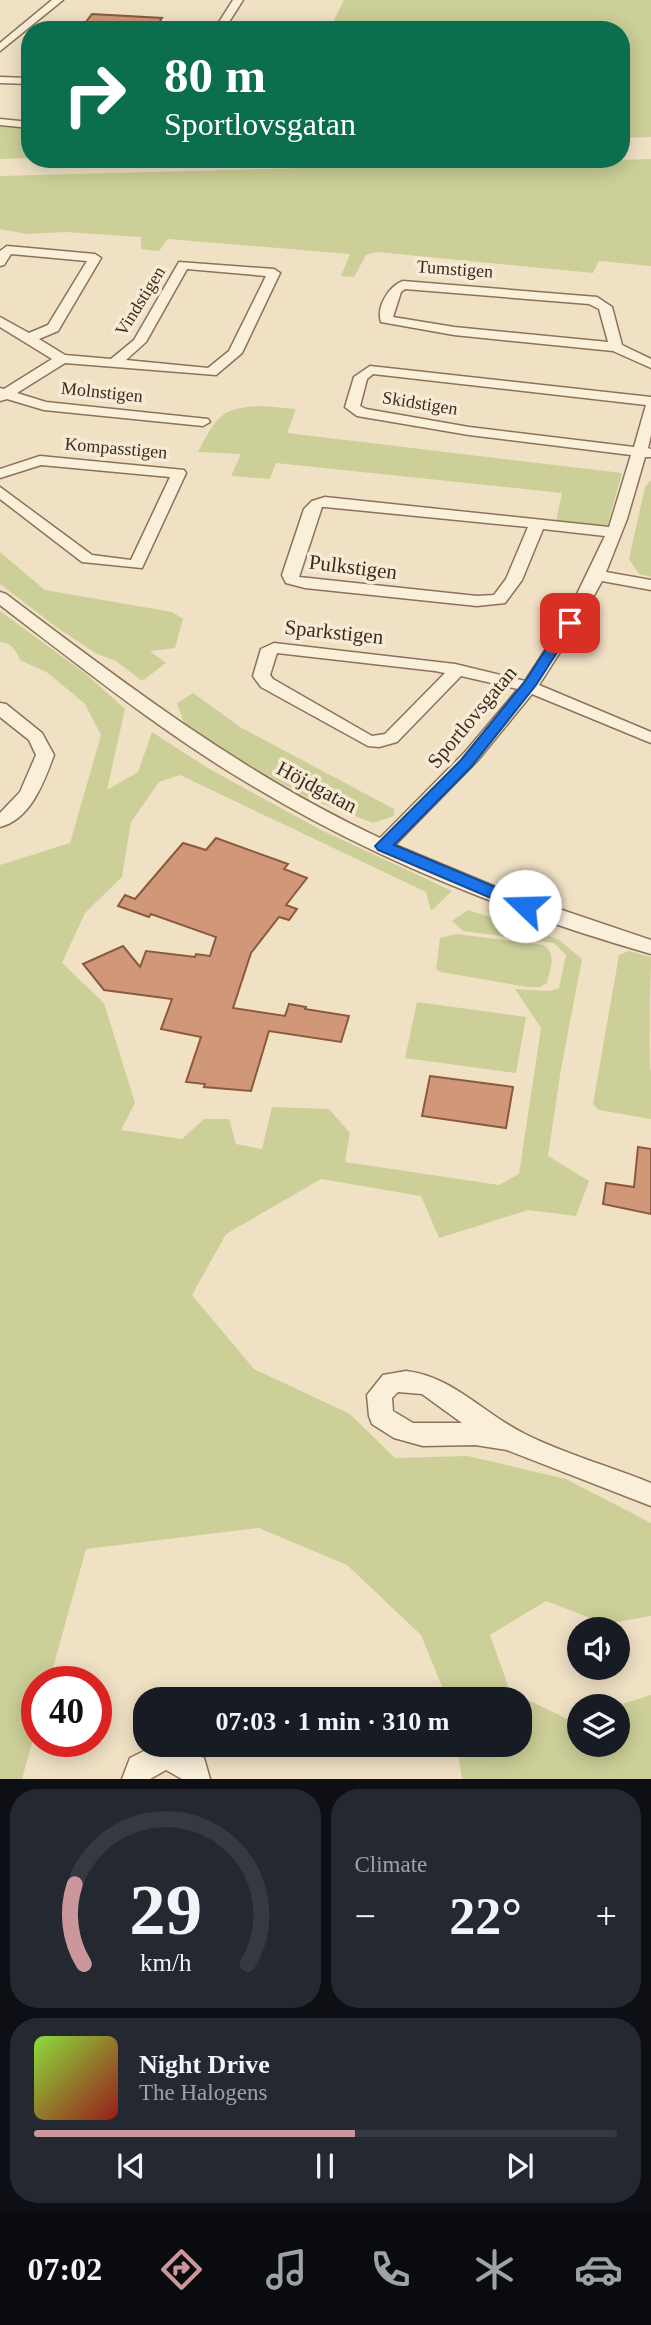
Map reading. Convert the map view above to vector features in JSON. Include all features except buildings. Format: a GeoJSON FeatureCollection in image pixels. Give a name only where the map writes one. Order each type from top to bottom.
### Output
{"type":"FeatureCollection","features":[{"type":"Feature","properties":{"kind":"street"},"geometry":{"type":"LineString","coordinates":[[33,21],[58,0]]}},
{"type":"Feature","properties":{"kind":"street"},"geometry":{"type":"LineString","coordinates":[[225,21],[238,0]]}},
{"type":"Feature","properties":{"kind":"street"},"geometry":{"type":"LineString","coordinates":[[0,48],[21,31]]}},
{"type":"Feature","properties":{"kind":"street"},"geometry":{"type":"LineString","coordinates":[[0,80],[21,81]]}},
{"type":"Feature","properties":{"kind":"street"},"geometry":{"type":"LineString","coordinates":[[0,122],[21,124]]}},
{"type":"Feature","properties":{"kind":"street"},"geometry":{"type":"LineString","coordinates":[[0,262],[7,250],[95,258],[53,328],[29,338]]}},
{"type":"Feature","properties":{"kind":"street","name":"Vindstigen"},"geometry":{"type":"LineString","coordinates":[[61,359],[114,364],[211,372],[235,353],[274,272],[183,265],[139,342],[114,364]]}},
{"type":"Feature","properties":{"kind":"street","name":"Tumstigen"},"geometry":{"type":"LineString","coordinates":[[616,347],[605,307],[592,300],[403,285],[395,290],[386,316],[386,319],[393,321],[454,331],[616,347],[651,364]]}},
{"type":"Feature","properties":{"kind":"street"},"geometry":{"type":"LineString","coordinates":[[0,321],[61,359],[2,394]]}},
{"type":"Feature","properties":{"kind":"street","name":"Skidstigen"},"geometry":{"type":"LineString","coordinates":[[645,452],[469,431],[362,413],[353,409],[353,400],[361,377],[370,370],[651,401]]}},
{"type":"Feature","properties":{"kind":"street","name":"Molnstigen"},"geometry":{"type":"LineString","coordinates":[[2,394],[44,406],[202,422]]}},
{"type":"Feature","properties":{"kind":"street","name":"Sportlovsgatan"},"geometry":{"type":"LineString","coordinates":[[383,846],[466,764],[528,687],[558,643],[596,575],[645,452],[651,407]]}},
{"type":"Feature","properties":{"kind":"street","name":"Kompasstigen"},"geometry":{"type":"LineString","coordinates":[[0,474],[40,460],[179,473],[135,565],[88,559],[0,492]]}},
{"type":"Feature","properties":{"kind":"street","name":"Pulkstigen"},"geometry":{"type":"LineString","coordinates":[[537,524],[514,580],[499,600],[477,601],[304,583],[292,580],[290,575],[312,509],[325,502],[537,524],[613,532]]}},
{"type":"Feature","properties":{"kind":"street"},"geometry":{"type":"LineString","coordinates":[[596,575],[651,585]]}},
{"type":"Feature","properties":{"kind":"street","name":"Höjdgatan"},"geometry":{"type":"LineString","coordinates":[[0,597],[208,750],[304,808],[383,846],[525,906],[651,947]]}},
{"type":"Feature","properties":{"kind":"street","name":"Sparkstigen"},"geometry":{"type":"LineString","coordinates":[[455,669],[452,677],[391,738],[379,742],[368,741],[267,683],[261,676],[267,653],[274,648],[455,669],[528,687],[651,738]]}},
{"type":"Feature","properties":{"kind":"street"},"geometry":{"type":"LineString","coordinates":[[0,708],[36,737],[45,755],[24,799],[12,815],[0,821]]}},
{"type":"Feature","properties":{"kind":"street"},"geometry":{"type":"LineString","coordinates":[[509,1439],[651,1495]]}},
{"type":"Feature","properties":{"kind":"street"},"geometry":{"type":"LineString","coordinates":[[136,1779],[140,1768],[164,1755],[194,1768],[196,1779]]}},
{"type":"Feature","properties":{"kind":"green space"},"geometry":{"type":"Polygon","coordinates":[[[344,0],[651,0],[651,137],[630,138],[630,21],[334,21],[344,0]]]}},
{"type":"Feature","properties":{"kind":"green space"},"geometry":{"type":"Polygon","coordinates":[[[0,125],[21,126],[21,158],[0,159],[0,125]]]}},
{"type":"Feature","properties":{"kind":"green space"},"geometry":{"type":"Polygon","coordinates":[[[651,159],[651,266],[599,261],[593,273],[377,252],[366,255],[354,277],[341,276],[350,254],[168,239],[159,251],[141,249],[141,237],[65,232],[27,234],[0,229],[0,176],[306,168],[630,168],[630,160],[651,159]]]}},
{"type":"Feature","properties":{"kind":"green space"},"geometry":{"type":"Polygon","coordinates":[[[262,406],[296,409],[287,433],[622,473],[607,527],[556,521],[562,493],[276,463],[270,479],[231,476],[241,454],[198,452],[221,417],[237,409],[262,406]]]}},
{"type":"Feature","properties":{"kind":"green space"},"geometry":{"type":"Polygon","coordinates":[[[651,480],[651,577],[639,574],[629,559],[645,487],[651,480]]]}},
{"type":"Feature","properties":{"kind":"green space"},"geometry":{"type":"Polygon","coordinates":[[[0,552],[45,590],[172,612],[183,619],[175,648],[150,651],[166,663],[142,681],[116,661],[97,654],[59,629],[0,584],[0,552]]]}},
{"type":"Feature","properties":{"kind":"green space"},"geometry":{"type":"Polygon","coordinates":[[[0,611],[86,674],[125,709],[107,790],[138,772],[152,732],[206,767],[319,829],[452,891],[431,911],[426,892],[180,775],[159,782],[131,822],[122,877],[85,913],[62,963],[104,1003],[135,1103],[121,1130],[182,1139],[204,1119],[229,1119],[236,1144],[262,1149],[272,1107],[329,1109],[350,1133],[345,1162],[499,1185],[519,1174],[541,1028],[515,989],[550,991],[559,988],[566,955],[554,943],[463,931],[452,921],[468,910],[558,939],[582,959],[548,1156],[589,1181],[576,1216],[528,1210],[439,1238],[421,1196],[321,1179],[226,1234],[192,1295],[254,1369],[350,1414],[395,1458],[468,1456],[566,1479],[651,1523],[651,1616],[630,1620],[630,1617],[588,1617],[546,1601],[490,1635],[509,1687],[442,1687],[421,1635],[347,1565],[259,1528],[86,1549],[53,1666],[21,1666],[21,1757],[28,1757],[22,1779],[0,1779],[0,865],[70,843],[101,735],[85,704],[48,673],[20,660],[10,645],[0,642],[0,611]]]}},
{"type":"Feature","properties":{"kind":"green space"},"geometry":{"type":"Polygon","coordinates":[[[193,693],[240,727],[394,809],[394,816],[373,823],[310,799],[225,751],[184,723],[177,703],[193,693]]]}},
{"type":"Feature","properties":{"kind":"green space"},"geometry":{"type":"Polygon","coordinates":[[[456,934],[544,945],[551,957],[547,983],[540,987],[527,987],[441,972],[436,969],[440,938],[456,934]]]}},
{"type":"Feature","properties":{"kind":"green space"},"geometry":{"type":"Polygon","coordinates":[[[629,951],[651,957],[651,1119],[599,1110],[593,1104],[619,955],[629,951]]]}},
{"type":"Feature","properties":{"kind":"green space"},"geometry":{"type":"Polygon","coordinates":[[[417,1002],[526,1017],[516,1073],[405,1058],[417,1002]]]}},
{"type":"Feature","properties":{"kind":"green space"},"geometry":{"type":"Polygon","coordinates":[[[651,1695],[651,1779],[462,1779],[459,1757],[532,1757],[532,1702],[567,1719],[567,1757],[630,1757],[630,1702],[651,1695]]]}},
{"type":"Feature","properties":{"kind":"route"},"geometry":{"type":"LineString","coordinates":[[525,906],[383,846],[466,764],[531,682],[570,623]]}}]}
